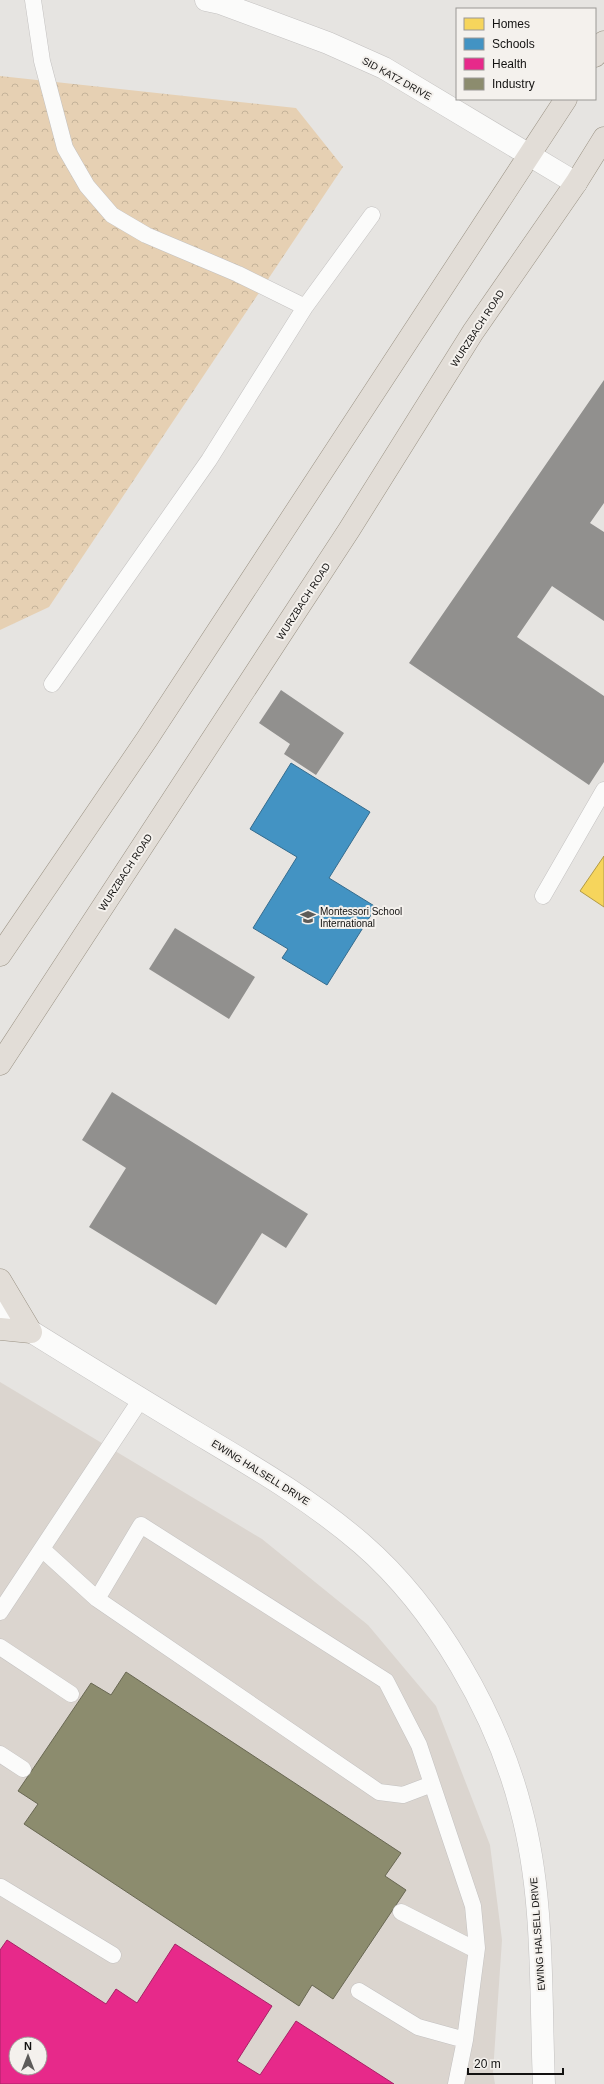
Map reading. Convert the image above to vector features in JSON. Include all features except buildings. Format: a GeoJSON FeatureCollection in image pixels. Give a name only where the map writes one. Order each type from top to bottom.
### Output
{"type":"FeatureCollection","features":[{"type":"Feature","properties":{"kind":"main road"},"geometry":{"type":"LineString","coordinates":[[596,54],[604,42]]}},
{"type":"Feature","properties":{"kind":"main road"},"geometry":{"type":"LineString","coordinates":[[0,956],[147,739],[565,100]]}},
{"type":"Feature","properties":{"kind":"main road","name":"WURZBACH ROAD"},"geometry":{"type":"LineString","coordinates":[[0,1064],[349,530],[473,332],[576,183],[604,138]]}},
{"type":"Feature","properties":{"kind":"main road"},"geometry":{"type":"LineString","coordinates":[[0,1280],[31,1332]]}},
{"type":"Feature","properties":{"kind":"main road"},"geometry":{"type":"LineString","coordinates":[[0,1329],[31,1332]]}},
{"type":"Feature","properties":{"kind":"street","name":"SID KATZ DRIVE"},"geometry":{"type":"LineString","coordinates":[[206,0],[220,3],[314,38],[384,68],[576,183]]}},
{"type":"Feature","properties":{"kind":"street","name":"EWING HALSELL DRIVE"},"geometry":{"type":"LineString","coordinates":[[0,1312],[303,1498],[363,1545],[390,1572],[424,1610],[469,1680],[508,1768],[521,1809],[529,1846],[537,1900],[544,2084]]}},
{"type":"Feature","properties":{"kind":"lane"},"geometry":{"type":"LineString","coordinates":[[33,0],[42,61],[65,148],[87,186],[112,215],[146,235],[244,277],[305,307]]}},
{"type":"Feature","properties":{"kind":"lane"},"geometry":{"type":"LineString","coordinates":[[52,684],[209,460],[305,307],[372,215]]}},
{"type":"Feature","properties":{"kind":"lane"},"geometry":{"type":"LineString","coordinates":[[543,896],[604,790]]}},
{"type":"Feature","properties":{"kind":"lane"},"geometry":{"type":"LineString","coordinates":[[0,1612],[141,1399]]}},
{"type":"Feature","properties":{"kind":"lane"},"geometry":{"type":"LineString","coordinates":[[97,1599],[141,1525],[386,1681],[420,1745],[473,1906],[476,1950],[465,2040],[456,2084]]}},
{"type":"Feature","properties":{"kind":"lane"},"geometry":{"type":"LineString","coordinates":[[42,1549],[97,1599],[379,1792],[403,1796],[432,1784]]}},
{"type":"Feature","properties":{"kind":"lane"},"geometry":{"type":"LineString","coordinates":[[0,1647],[71,1694]]}},
{"type":"Feature","properties":{"kind":"lane"},"geometry":{"type":"LineString","coordinates":[[0,1754],[23,1769]]}},
{"type":"Feature","properties":{"kind":"lane"},"geometry":{"type":"LineString","coordinates":[[0,1885],[113,1955]]}},
{"type":"Feature","properties":{"kind":"lane"},"geometry":{"type":"LineString","coordinates":[[401,1912],[476,1950]]}},
{"type":"Feature","properties":{"kind":"lane"},"geometry":{"type":"LineString","coordinates":[[359,1992],[418,2027],[465,2040]]}},
{"type":"Feature","properties":{"kind":"shaded area"},"geometry":{"type":"Polygon","coordinates":[[[0,1382],[262,1539],[368,1625],[436,1706],[490,1845],[502,1940],[493,2072],[495,2084],[0,2084],[0,1382]]]}},
{"type":"Feature","properties":{"kind":"green space"},"geometry":{"type":"Polygon","coordinates":[[[0,76],[296,108],[343,167],[49,607],[0,630],[0,76]]]}},
{"type":"Feature","properties":{"kind":"place","name":"Montessori School International"},"geometry":{"type":"Point","coordinates":[308,917]}}]}
